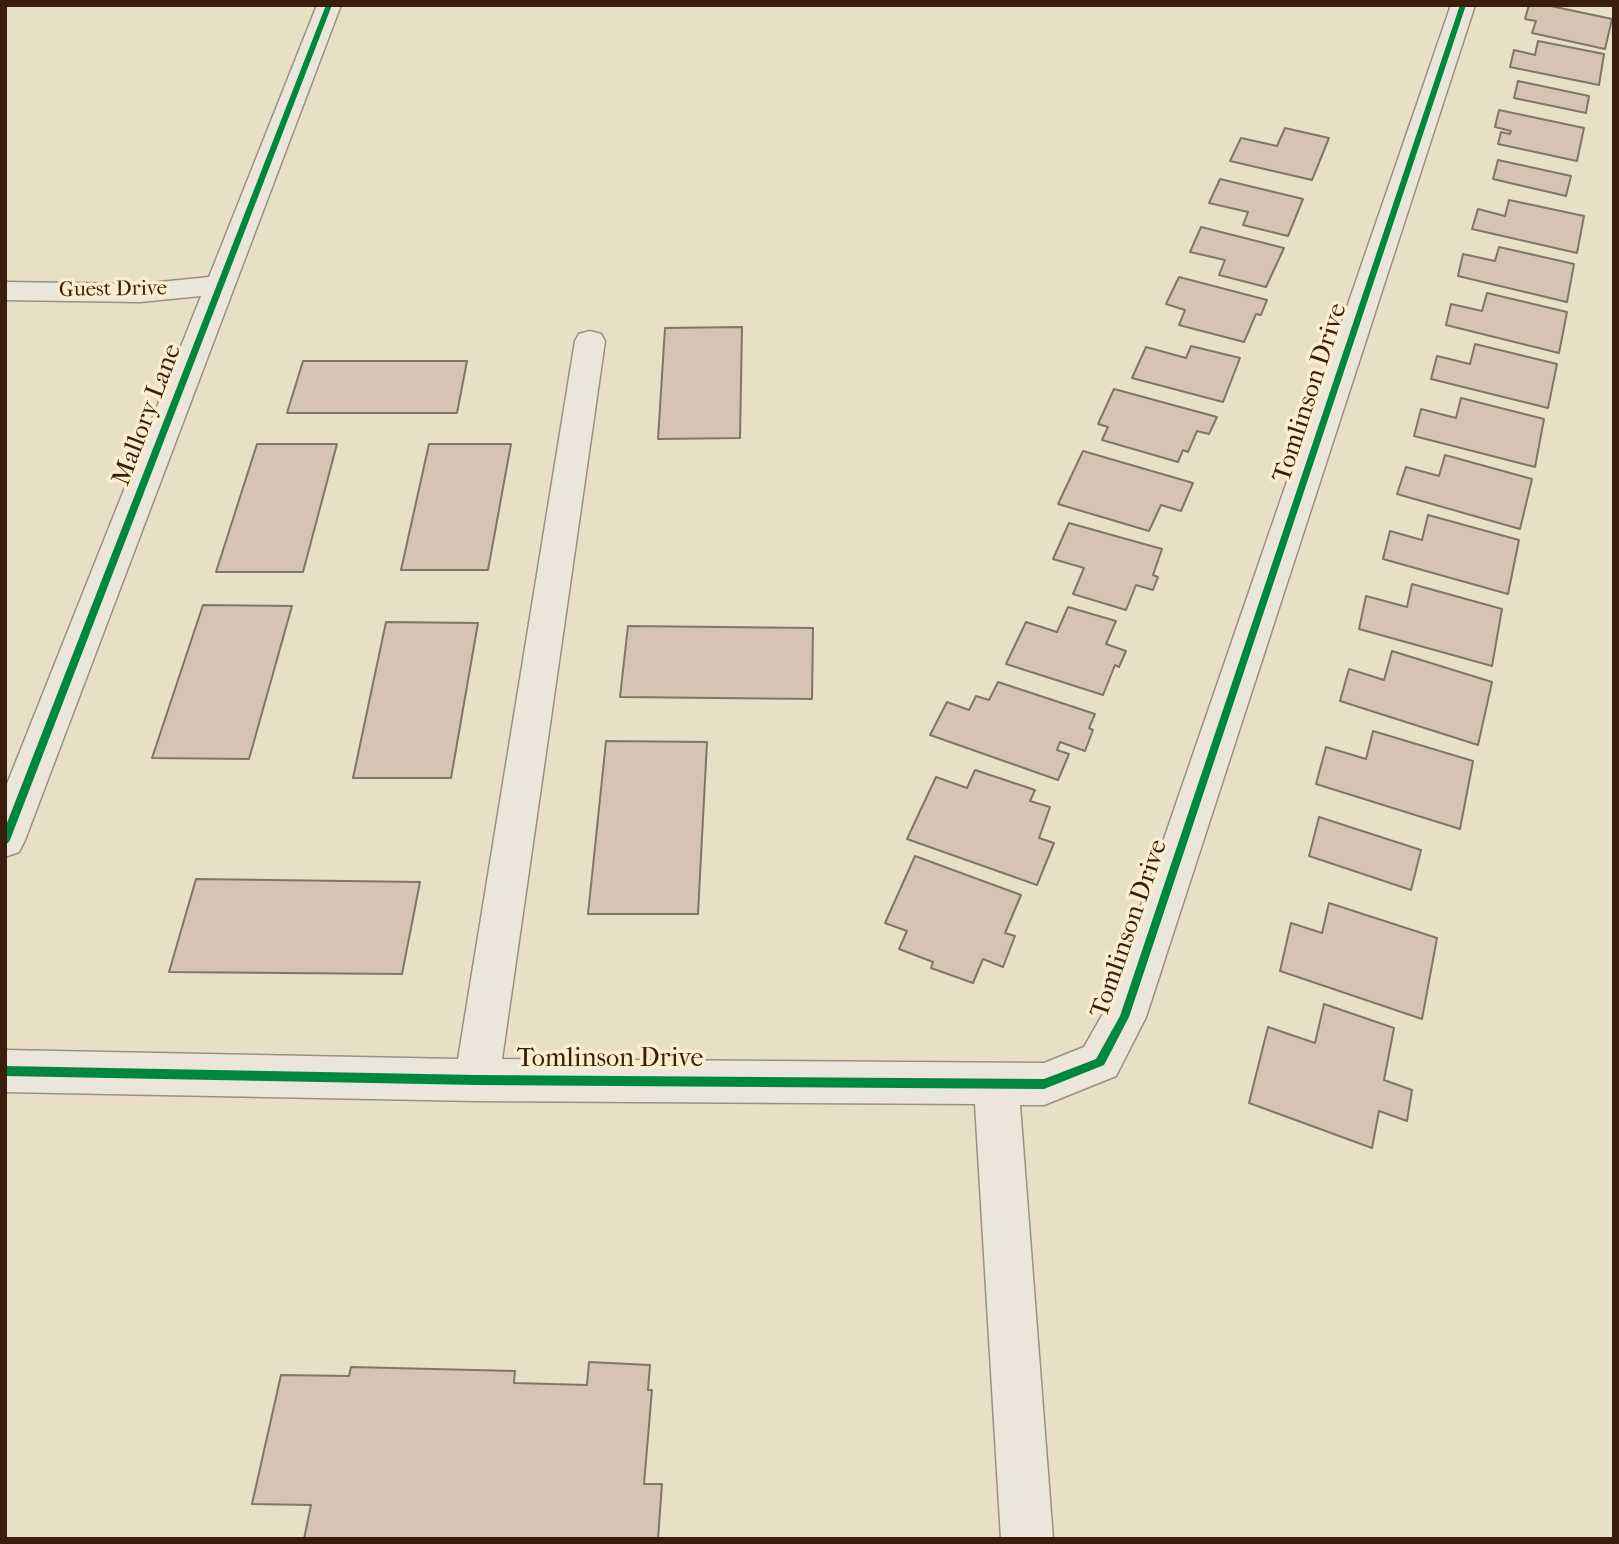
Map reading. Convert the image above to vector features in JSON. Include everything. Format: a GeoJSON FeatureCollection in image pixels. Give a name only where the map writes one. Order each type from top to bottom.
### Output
{"type":"FeatureCollection","features":[{"type":"Feature","properties":{"kind":"street","name":"Mallory Lane"},"geometry":{"type":"LineString","coordinates":[[5,839],[329,5]]}},
{"type":"Feature","properties":{"kind":"street","name":"Tomlinson Drive"},"geometry":{"type":"LineString","coordinates":[[5,1071],[477,1080],[1044,1084],[1100,1062],[1124,1017],[1463,5]]}},
{"type":"Feature","properties":{"kind":"street","name":"Guest Drive"},"geometry":{"type":"LineString","coordinates":[[5,291],[140,293],[221,285]]}},
{"type":"Feature","properties":{"kind":"street"},"geometry":{"type":"LineString","coordinates":[[477,1080],[590,341]]}},
{"type":"Feature","properties":{"kind":"street"},"geometry":{"type":"LineString","coordinates":[[996,1084],[1027,1539]]}},
{"type":"Feature","properties":{"kind":"building"},"geometry":{"type":"Polygon","coordinates":[[[1529,5],[1546,5],[1612,19],[1605,49],[1532,33],[1536,21],[1525,19],[1529,5]]]}},
{"type":"Feature","properties":{"kind":"building"},"geometry":{"type":"Polygon","coordinates":[[[1538,41],[1604,54],[1599,85],[1510,67],[1514,50],[1535,55],[1538,41]]]}},
{"type":"Feature","properties":{"kind":"building"},"geometry":{"type":"Polygon","coordinates":[[[1518,81],[1589,96],[1586,113],[1514,98],[1518,81]]]}},
{"type":"Feature","properties":{"kind":"building"},"geometry":{"type":"Polygon","coordinates":[[[1499,110],[1584,128],[1577,161],[1498,144],[1501,132],[1510,134],[1511,131],[1495,127],[1499,110]]]}},
{"type":"Feature","properties":{"kind":"building"},"geometry":{"type":"Polygon","coordinates":[[[1285,128],[1329,138],[1312,180],[1230,161],[1241,138],[1277,146],[1285,128]]]}},
{"type":"Feature","properties":{"kind":"building"},"geometry":{"type":"Polygon","coordinates":[[[1498,160],[1571,176],[1566,196],[1493,179],[1498,160]]]}},
{"type":"Feature","properties":{"kind":"building"},"geometry":{"type":"Polygon","coordinates":[[[1220,179],[1303,199],[1288,236],[1243,225],[1248,212],[1209,203],[1220,179]]]}},
{"type":"Feature","properties":{"kind":"building"},"geometry":{"type":"Polygon","coordinates":[[[1509,200],[1584,216],[1577,253],[1472,229],[1478,209],[1505,216],[1509,200]]]}},
{"type":"Feature","properties":{"kind":"building"},"geometry":{"type":"Polygon","coordinates":[[[1201,227],[1284,248],[1266,287],[1219,275],[1225,260],[1190,252],[1201,227]]]}},
{"type":"Feature","properties":{"kind":"building"},"geometry":{"type":"Polygon","coordinates":[[[1499,247],[1574,264],[1567,302],[1458,276],[1463,254],[1495,261],[1499,247]]]}},
{"type":"Feature","properties":{"kind":"building"},"geometry":{"type":"Polygon","coordinates":[[[1179,277],[1267,300],[1261,315],[1256,314],[1244,342],[1179,325],[1185,310],[1166,304],[1179,277]]]}},
{"type":"Feature","properties":{"kind":"building"},"geometry":{"type":"Polygon","coordinates":[[[1487,293],[1567,312],[1559,353],[1446,325],[1451,304],[1482,311],[1487,293]]]}},
{"type":"Feature","properties":{"kind":"building"},"geometry":{"type":"Polygon","coordinates":[[[742,327],[740,438],[658,439],[665,328],[742,327]]]}},
{"type":"Feature","properties":{"kind":"building"},"geometry":{"type":"Polygon","coordinates":[[[1475,344],[1557,364],[1548,408],[1431,379],[1437,356],[1470,364],[1475,344]]]}},
{"type":"Feature","properties":{"kind":"building"},"geometry":{"type":"Polygon","coordinates":[[[1191,346],[1240,358],[1223,402],[1132,378],[1146,347],[1186,358],[1191,346]]]}},
{"type":"Feature","properties":{"kind":"building"},"geometry":{"type":"Polygon","coordinates":[[[303,361],[467,361],[457,413],[287,413],[303,361]]]}},
{"type":"Feature","properties":{"kind":"building"},"geometry":{"type":"Polygon","coordinates":[[[1114,389],[1217,417],[1209,434],[1197,431],[1188,452],[1183,450],[1178,462],[1102,440],[1108,427],[1098,424],[1114,389]]]}},
{"type":"Feature","properties":{"kind":"building"},"geometry":{"type":"Polygon","coordinates":[[[1461,398],[1544,419],[1535,467],[1414,436],[1421,409],[1456,418],[1461,398]]]}},
{"type":"Feature","properties":{"kind":"building"},"geometry":{"type":"Polygon","coordinates":[[[257,444],[337,444],[303,572],[216,572],[257,444]]]}},
{"type":"Feature","properties":{"kind":"building"},"geometry":{"type":"Polygon","coordinates":[[[429,444],[511,444],[488,570],[401,570],[429,444]]]}},
{"type":"Feature","properties":{"kind":"building"},"geometry":{"type":"Polygon","coordinates":[[[1083,451],[1193,483],[1181,511],[1161,505],[1149,531],[1058,504],[1083,451]]]}},
{"type":"Feature","properties":{"kind":"building"},"geometry":{"type":"Polygon","coordinates":[[[1445,455],[1532,479],[1520,529],[1397,494],[1406,467],[1439,476],[1445,455]]]}},
{"type":"Feature","properties":{"kind":"building"},"geometry":{"type":"Polygon","coordinates":[[[1428,515],[1519,540],[1508,594],[1383,559],[1390,531],[1422,540],[1428,515]]]}},
{"type":"Feature","properties":{"kind":"building"},"geometry":{"type":"Polygon","coordinates":[[[1069,523],[1162,549],[1153,575],[1158,577],[1153,590],[1136,585],[1126,610],[1073,594],[1084,568],[1053,559],[1069,523]]]}},
{"type":"Feature","properties":{"kind":"building"},"geometry":{"type":"Polygon","coordinates":[[[1412,584],[1502,609],[1492,666],[1359,629],[1366,596],[1407,607],[1412,584]]]}},
{"type":"Feature","properties":{"kind":"building"},"geometry":{"type":"Polygon","coordinates":[[[203,605],[292,606],[249,759],[152,758],[203,605]]]}},
{"type":"Feature","properties":{"kind":"building"},"geometry":{"type":"Polygon","coordinates":[[[1068,607],[1116,621],[1106,644],[1126,651],[1119,667],[1115,665],[1103,695],[1006,664],[1026,622],[1057,632],[1068,607]]]}},
{"type":"Feature","properties":{"kind":"building"},"geometry":{"type":"Polygon","coordinates":[[[386,622],[478,623],[451,778],[353,778],[386,622]]]}},
{"type":"Feature","properties":{"kind":"building"},"geometry":{"type":"Polygon","coordinates":[[[628,626],[813,628],[812,699],[620,697],[628,626]]]}},
{"type":"Feature","properties":{"kind":"building"},"geometry":{"type":"Polygon","coordinates":[[[1392,651],[1492,682],[1478,745],[1340,701],[1349,669],[1384,680],[1392,651]]]}},
{"type":"Feature","properties":{"kind":"building"},"geometry":{"type":"Polygon","coordinates":[[[998,682],[1095,714],[1089,728],[1093,730],[1085,751],[1060,742],[1057,750],[1069,754],[1058,780],[930,735],[947,702],[969,710],[976,696],[989,700],[998,682]]]}},
{"type":"Feature","properties":{"kind":"building"},"geometry":{"type":"Polygon","coordinates":[[[1373,731],[1473,761],[1460,829],[1316,784],[1326,747],[1366,759],[1373,731]]]}},
{"type":"Feature","properties":{"kind":"building"},"geometry":{"type":"Polygon","coordinates":[[[606,741],[707,742],[698,914],[588,914],[606,741]]]}},
{"type":"Feature","properties":{"kind":"building"},"geometry":{"type":"Polygon","coordinates":[[[975,770],[1035,790],[1030,801],[1050,807],[1039,838],[1054,843],[1037,885],[907,839],[936,777],[967,788],[975,770]]]}},
{"type":"Feature","properties":{"kind":"building"},"geometry":{"type":"Polygon","coordinates":[[[1319,817],[1421,850],[1411,890],[1309,856],[1319,817]]]}},
{"type":"Feature","properties":{"kind":"building"},"geometry":{"type":"Polygon","coordinates":[[[915,856],[1021,895],[1005,933],[1015,936],[1003,967],[983,959],[973,983],[931,968],[933,962],[899,949],[907,931],[885,923],[915,856]]]}},
{"type":"Feature","properties":{"kind":"building"},"geometry":{"type":"Polygon","coordinates":[[[196,879],[420,882],[402,974],[169,972],[196,879]]]}},
{"type":"Feature","properties":{"kind":"building"},"geometry":{"type":"Polygon","coordinates":[[[1329,903],[1437,938],[1422,1019],[1280,971],[1291,923],[1322,933],[1329,903]]]}},
{"type":"Feature","properties":{"kind":"building"},"geometry":{"type":"Polygon","coordinates":[[[1324,1004],[1394,1028],[1384,1080],[1412,1090],[1407,1121],[1379,1111],[1372,1148],[1249,1103],[1268,1027],[1315,1043],[1324,1004]]]}},
{"type":"Feature","properties":{"kind":"building"},"geometry":{"type":"Polygon","coordinates":[[[589,1362],[650,1365],[648,1390],[652,1390],[644,1484],[662,1484],[658,1539],[304,1539],[311,1505],[252,1504],[281,1375],[349,1376],[351,1367],[515,1371],[514,1383],[587,1385],[589,1362]]]}},
{"type":"Feature","properties":{"kind":"cycle path"},"geometry":{"type":"LineString","coordinates":[[5,840],[329,5]]}},
{"type":"Feature","properties":{"kind":"cycle path"},"geometry":{"type":"LineString","coordinates":[[5,1071],[477,1080],[1044,1084],[1100,1062],[1124,1017],[1463,5]]}}]}
